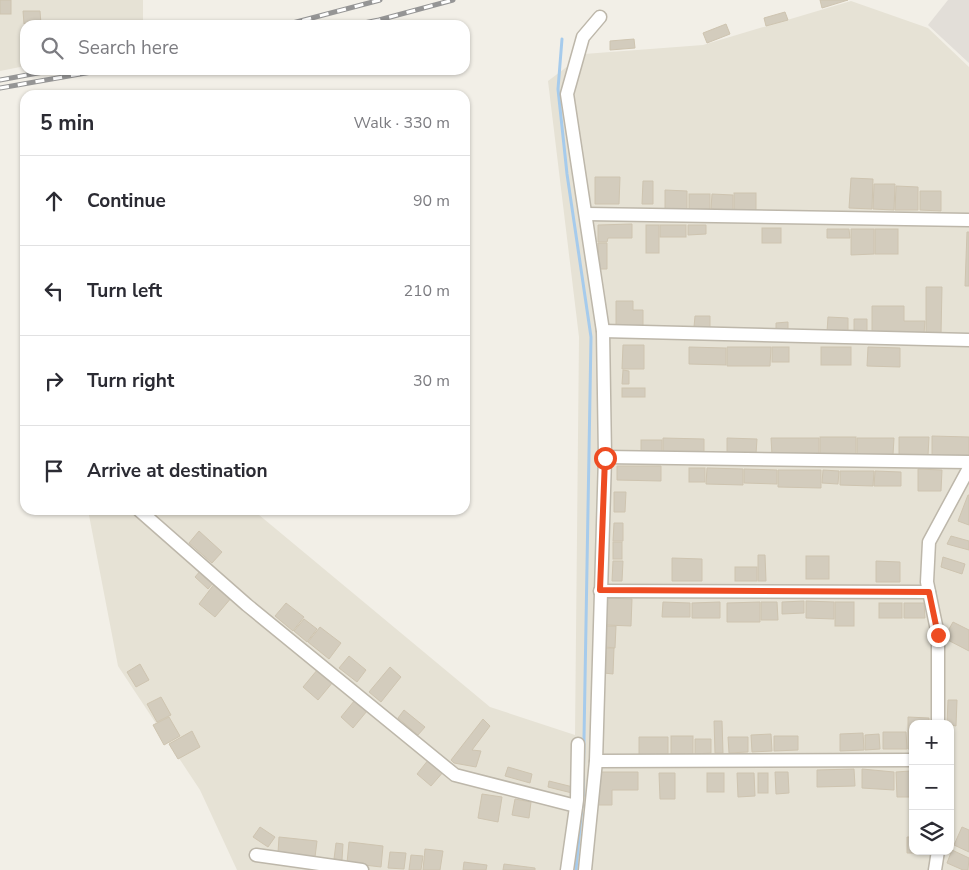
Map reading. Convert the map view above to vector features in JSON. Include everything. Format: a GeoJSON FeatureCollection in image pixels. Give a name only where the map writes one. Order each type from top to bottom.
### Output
{"type":"FeatureCollection","features":[{"type":"Feature","properties":{"kind":"street"},"geometry":{"type":"LineString","coordinates":[[585,870],[596,761],[605,458],[603,332],[567,94],[583,37],[600,18]]}},
{"type":"Feature","properties":{"kind":"street"},"geometry":{"type":"LineString","coordinates":[[586,214],[969,220]]}},
{"type":"Feature","properties":{"kind":"street"},"geometry":{"type":"LineString","coordinates":[[603,332],[969,340]]}},
{"type":"Feature","properties":{"kind":"street"},"geometry":{"type":"LineString","coordinates":[[605,458],[969,462]]}},
{"type":"Feature","properties":{"kind":"street"},"geometry":{"type":"LineString","coordinates":[[938,720],[938,635],[927,582],[929,542],[969,468]]}},
{"type":"Feature","properties":{"kind":"street"},"geometry":{"type":"LineString","coordinates":[[145,515],[247,605],[455,775],[576,806]]}},
{"type":"Feature","properties":{"kind":"street"},"geometry":{"type":"LineString","coordinates":[[600,590],[929,592]]}},
{"type":"Feature","properties":{"kind":"street"},"geometry":{"type":"LineString","coordinates":[[567,870],[576,806],[578,744]]}},
{"type":"Feature","properties":{"kind":"street"},"geometry":{"type":"LineString","coordinates":[[596,761],[909,760]]}},
{"type":"Feature","properties":{"kind":"street"},"geometry":{"type":"LineString","coordinates":[[256,855],[362,870]]}},
{"type":"Feature","properties":{"kind":"street"},"geometry":{"type":"LineString","coordinates":[[935,870],[937,855]]}},
{"type":"Feature","properties":{"kind":"shaded area"},"geometry":{"type":"Polygon","coordinates":[[[0,0],[143,0],[143,20],[20,20],[20,67],[0,71],[0,0]]]}},
{"type":"Feature","properties":{"kind":"shaded area"},"geometry":{"type":"Polygon","coordinates":[[[948,0],[969,0],[969,63],[928,25],[948,0]]]}},
{"type":"Feature","properties":{"kind":"shaded area"},"geometry":{"type":"Polygon","coordinates":[[[851,1],[928,28],[969,67],[969,870],[237,870],[200,790],[118,666],[89,515],[259,515],[490,707],[575,735],[579,337],[548,81],[584,54],[703,45],[851,1]]]}},
{"type":"Feature","properties":{"kind":"building"},"geometry":{"type":"Polygon","coordinates":[[[0,0],[11,0],[11,14],[0,14],[0,0]]]}},
{"type":"Feature","properties":{"kind":"building"},"geometry":{"type":"Polygon","coordinates":[[[820,0],[848,0],[822,8],[820,0]]]}},
{"type":"Feature","properties":{"kind":"building"},"geometry":{"type":"Polygon","coordinates":[[[23,11],[40,11],[41,20],[24,20],[23,11]]]}},
{"type":"Feature","properties":{"kind":"building"},"geometry":{"type":"Polygon","coordinates":[[[785,12],[788,20],[766,26],[764,18],[785,12]]]}},
{"type":"Feature","properties":{"kind":"building"},"geometry":{"type":"Polygon","coordinates":[[[726,24],[730,34],[707,43],[703,33],[726,24]]]}},
{"type":"Feature","properties":{"kind":"building"},"geometry":{"type":"Polygon","coordinates":[[[634,39],[635,48],[610,50],[610,41],[634,39]]]}},
{"type":"Feature","properties":{"kind":"building"},"geometry":{"type":"Polygon","coordinates":[[[595,177],[620,177],[619,204],[595,204],[595,177]]]}},
{"type":"Feature","properties":{"kind":"building"},"geometry":{"type":"Polygon","coordinates":[[[851,178],[873,179],[872,209],[849,208],[851,178]]]}},
{"type":"Feature","properties":{"kind":"building"},"geometry":{"type":"Polygon","coordinates":[[[643,181],[653,181],[653,204],[642,204],[643,181]]]}},
{"type":"Feature","properties":{"kind":"building"},"geometry":{"type":"Polygon","coordinates":[[[874,184],[895,184],[894,210],[873,209],[874,184]]]}},
{"type":"Feature","properties":{"kind":"building"},"geometry":{"type":"Polygon","coordinates":[[[896,186],[918,187],[918,210],[895,210],[896,186]]]}},
{"type":"Feature","properties":{"kind":"building"},"geometry":{"type":"Polygon","coordinates":[[[665,190],[687,191],[687,209],[665,209],[665,190]]]}},
{"type":"Feature","properties":{"kind":"building"},"geometry":{"type":"Polygon","coordinates":[[[920,191],[941,191],[941,211],[920,210],[920,191]]]}},
{"type":"Feature","properties":{"kind":"building"},"geometry":{"type":"Polygon","coordinates":[[[734,193],[756,193],[756,210],[734,210],[734,193]]]}},
{"type":"Feature","properties":{"kind":"building"},"geometry":{"type":"Polygon","coordinates":[[[689,194],[710,194],[710,209],[689,209],[689,194]]]}},
{"type":"Feature","properties":{"kind":"building"},"geometry":{"type":"Polygon","coordinates":[[[712,194],[733,195],[733,210],[711,209],[712,194]]]}},
{"type":"Feature","properties":{"kind":"building"},"geometry":{"type":"Polygon","coordinates":[[[632,224],[632,238],[608,238],[607,242],[598,242],[598,225],[632,224]]]}},
{"type":"Feature","properties":{"kind":"building"},"geometry":{"type":"Polygon","coordinates":[[[646,225],[659,225],[659,253],[646,253],[646,225]]]}},
{"type":"Feature","properties":{"kind":"building"},"geometry":{"type":"Polygon","coordinates":[[[660,225],[686,225],[686,237],[660,237],[660,225]]]}},
{"type":"Feature","properties":{"kind":"building"},"geometry":{"type":"Polygon","coordinates":[[[688,225],[706,225],[706,234],[688,235],[688,225]]]}},
{"type":"Feature","properties":{"kind":"building"},"geometry":{"type":"Polygon","coordinates":[[[762,228],[781,228],[781,243],[762,243],[762,228]]]}},
{"type":"Feature","properties":{"kind":"building"},"geometry":{"type":"Polygon","coordinates":[[[827,229],[849,229],[850,238],[827,238],[827,229]]]}},
{"type":"Feature","properties":{"kind":"building"},"geometry":{"type":"Polygon","coordinates":[[[851,229],[874,229],[874,254],[851,255],[851,229]]]}},
{"type":"Feature","properties":{"kind":"building"},"geometry":{"type":"Polygon","coordinates":[[[875,229],[898,229],[898,254],[875,254],[875,229]]]}},
{"type":"Feature","properties":{"kind":"building"},"geometry":{"type":"Polygon","coordinates":[[[967,232],[969,232],[969,286],[965,286],[967,232]]]}},
{"type":"Feature","properties":{"kind":"building"},"geometry":{"type":"Polygon","coordinates":[[[598,243],[607,243],[607,269],[599,269],[598,243]]]}},
{"type":"Feature","properties":{"kind":"building"},"geometry":{"type":"Polygon","coordinates":[[[926,287],[942,287],[941,334],[926,334],[926,287]]]}},
{"type":"Feature","properties":{"kind":"building"},"geometry":{"type":"Polygon","coordinates":[[[616,301],[633,301],[633,310],[643,310],[643,326],[616,326],[616,301]]]}},
{"type":"Feature","properties":{"kind":"building"},"geometry":{"type":"Polygon","coordinates":[[[872,306],[904,306],[904,321],[925,321],[924,334],[872,332],[872,306]]]}},
{"type":"Feature","properties":{"kind":"building"},"geometry":{"type":"Polygon","coordinates":[[[695,316],[710,316],[710,328],[694,327],[695,316]]]}},
{"type":"Feature","properties":{"kind":"building"},"geometry":{"type":"Polygon","coordinates":[[[828,317],[848,318],[848,332],[827,332],[828,317]]]}},
{"type":"Feature","properties":{"kind":"building"},"geometry":{"type":"Polygon","coordinates":[[[854,319],[867,319],[867,332],[854,333],[854,319]]]}},
{"type":"Feature","properties":{"kind":"building"},"geometry":{"type":"Polygon","coordinates":[[[788,322],[788,331],[776,331],[776,323],[788,322]]]}},
{"type":"Feature","properties":{"kind":"building"},"geometry":{"type":"Polygon","coordinates":[[[623,345],[644,345],[644,369],[622,369],[623,345]]]}},
{"type":"Feature","properties":{"kind":"building"},"geometry":{"type":"Polygon","coordinates":[[[689,347],[726,348],[726,365],[689,364],[689,347]]]}},
{"type":"Feature","properties":{"kind":"building"},"geometry":{"type":"Polygon","coordinates":[[[727,347],[771,347],[770,366],[727,366],[727,347]]]}},
{"type":"Feature","properties":{"kind":"building"},"geometry":{"type":"Polygon","coordinates":[[[772,347],[789,347],[789,362],[772,362],[772,347]]]}},
{"type":"Feature","properties":{"kind":"building"},"geometry":{"type":"Polygon","coordinates":[[[821,347],[851,347],[851,365],[821,365],[821,347]]]}},
{"type":"Feature","properties":{"kind":"building"},"geometry":{"type":"Polygon","coordinates":[[[868,347],[900,348],[900,367],[867,366],[868,347]]]}},
{"type":"Feature","properties":{"kind":"building"},"geometry":{"type":"Polygon","coordinates":[[[623,370],[629,371],[629,384],[622,384],[623,370]]]}},
{"type":"Feature","properties":{"kind":"building"},"geometry":{"type":"Polygon","coordinates":[[[622,388],[645,388],[645,397],[622,397],[622,388]]]}},
{"type":"Feature","properties":{"kind":"building"},"geometry":{"type":"Polygon","coordinates":[[[932,436],[969,437],[969,456],[932,456],[932,436]]]}},
{"type":"Feature","properties":{"kind":"building"},"geometry":{"type":"Polygon","coordinates":[[[820,437],[856,437],[856,455],[820,455],[820,437]]]}},
{"type":"Feature","properties":{"kind":"building"},"geometry":{"type":"Polygon","coordinates":[[[899,437],[929,437],[928,456],[899,455],[899,437]]]}},
{"type":"Feature","properties":{"kind":"building"},"geometry":{"type":"Polygon","coordinates":[[[663,438],[704,439],[704,454],[663,453],[663,438]]]}},
{"type":"Feature","properties":{"kind":"building"},"geometry":{"type":"Polygon","coordinates":[[[727,438],[757,439],[756,454],[727,453],[727,438]]]}},
{"type":"Feature","properties":{"kind":"building"},"geometry":{"type":"Polygon","coordinates":[[[771,438],[819,438],[819,455],[772,455],[771,438]]]}},
{"type":"Feature","properties":{"kind":"building"},"geometry":{"type":"Polygon","coordinates":[[[857,438],[894,438],[893,455],[857,455],[857,438]]]}},
{"type":"Feature","properties":{"kind":"building"},"geometry":{"type":"Polygon","coordinates":[[[641,440],[662,440],[662,453],[641,453],[641,440]]]}},
{"type":"Feature","properties":{"kind":"building"},"geometry":{"type":"Polygon","coordinates":[[[617,466],[661,466],[661,481],[617,480],[617,466]]]}},
{"type":"Feature","properties":{"kind":"building"},"geometry":{"type":"Polygon","coordinates":[[[689,468],[705,468],[705,482],[689,482],[689,468]]]}},
{"type":"Feature","properties":{"kind":"building"},"geometry":{"type":"Polygon","coordinates":[[[707,468],[743,469],[743,485],[706,484],[707,468]]]}},
{"type":"Feature","properties":{"kind":"building"},"geometry":{"type":"Polygon","coordinates":[[[744,469],[777,470],[777,484],[744,483],[744,469]]]}},
{"type":"Feature","properties":{"kind":"building"},"geometry":{"type":"Polygon","coordinates":[[[918,469],[942,470],[941,491],[918,491],[918,469]]]}},
{"type":"Feature","properties":{"kind":"building"},"geometry":{"type":"Polygon","coordinates":[[[778,470],[821,470],[821,488],[778,487],[778,470]]]}},
{"type":"Feature","properties":{"kind":"building"},"geometry":{"type":"Polygon","coordinates":[[[823,470],[839,471],[838,484],[822,483],[823,470]]]}},
{"type":"Feature","properties":{"kind":"building"},"geometry":{"type":"Polygon","coordinates":[[[840,471],[874,471],[873,486],[840,485],[840,471]]]}},
{"type":"Feature","properties":{"kind":"building"},"geometry":{"type":"Polygon","coordinates":[[[875,471],[901,472],[901,486],[874,486],[875,471]]]}},
{"type":"Feature","properties":{"kind":"building"},"geometry":{"type":"Polygon","coordinates":[[[614,492],[626,492],[625,512],[614,512],[614,492]]]}},
{"type":"Feature","properties":{"kind":"building"},"geometry":{"type":"Polygon","coordinates":[[[969,495],[969,525],[958,521],[969,495]]]}},
{"type":"Feature","properties":{"kind":"building"},"geometry":{"type":"Polygon","coordinates":[[[614,523],[623,523],[623,541],[613,541],[614,523]]]}},
{"type":"Feature","properties":{"kind":"building"},"geometry":{"type":"Polygon","coordinates":[[[199,531],[222,552],[212,563],[189,543],[199,531]]]}},
{"type":"Feature","properties":{"kind":"building"},"geometry":{"type":"Polygon","coordinates":[[[951,536],[969,541],[969,550],[947,544],[951,536]]]}},
{"type":"Feature","properties":{"kind":"building"},"geometry":{"type":"Polygon","coordinates":[[[613,542],[622,542],[622,559],[613,559],[613,542]]]}},
{"type":"Feature","properties":{"kind":"building"},"geometry":{"type":"Polygon","coordinates":[[[758,555],[765,555],[766,581],[758,581],[758,555]]]}},
{"type":"Feature","properties":{"kind":"building"},"geometry":{"type":"Polygon","coordinates":[[[806,556],[829,556],[829,579],[806,579],[806,556]]]}},
{"type":"Feature","properties":{"kind":"building"},"geometry":{"type":"Polygon","coordinates":[[[943,557],[965,564],[962,574],[941,567],[943,557]]]}},
{"type":"Feature","properties":{"kind":"building"},"geometry":{"type":"Polygon","coordinates":[[[672,558],[702,559],[702,581],[672,581],[672,558]]]}},
{"type":"Feature","properties":{"kind":"building"},"geometry":{"type":"Polygon","coordinates":[[[613,561],[623,561],[622,581],[612,581],[613,561]]]}},
{"type":"Feature","properties":{"kind":"building"},"geometry":{"type":"Polygon","coordinates":[[[876,561],[900,562],[900,582],[876,582],[876,561]]]}},
{"type":"Feature","properties":{"kind":"building"},"geometry":{"type":"Polygon","coordinates":[[[735,567],[757,567],[757,581],[735,581],[735,567]]]}},
{"type":"Feature","properties":{"kind":"building"},"geometry":{"type":"Polygon","coordinates":[[[201,570],[214,582],[208,589],[195,577],[201,570]]]}},
{"type":"Feature","properties":{"kind":"building"},"geometry":{"type":"Polygon","coordinates":[[[215,583],[232,597],[215,617],[199,604],[215,583]]]}},
{"type":"Feature","properties":{"kind":"building"},"geometry":{"type":"Polygon","coordinates":[[[607,598],[632,599],[631,626],[606,625],[607,598]]]}},
{"type":"Feature","properties":{"kind":"building"},"geometry":{"type":"Polygon","coordinates":[[[804,601],[804,613],[782,614],[782,602],[804,601]]]}},
{"type":"Feature","properties":{"kind":"building"},"geometry":{"type":"Polygon","coordinates":[[[806,601],[834,602],[834,619],[806,618],[806,601]]]}},
{"type":"Feature","properties":{"kind":"building"},"geometry":{"type":"Polygon","coordinates":[[[663,602],[690,603],[690,617],[662,617],[663,602]]]}},
{"type":"Feature","properties":{"kind":"building"},"geometry":{"type":"Polygon","coordinates":[[[720,602],[720,618],[692,618],[692,603],[720,602]]]}},
{"type":"Feature","properties":{"kind":"building"},"geometry":{"type":"Polygon","coordinates":[[[760,602],[760,622],[727,622],[727,603],[760,602]]]}},
{"type":"Feature","properties":{"kind":"building"},"geometry":{"type":"Polygon","coordinates":[[[761,602],[777,602],[778,620],[761,620],[761,602]]]}},
{"type":"Feature","properties":{"kind":"building"},"geometry":{"type":"Polygon","coordinates":[[[835,602],[854,602],[854,626],[835,626],[835,602]]]}},
{"type":"Feature","properties":{"kind":"building"},"geometry":{"type":"Polygon","coordinates":[[[286,603],[304,617],[293,631],[275,616],[286,603]]]}},
{"type":"Feature","properties":{"kind":"building"},"geometry":{"type":"Polygon","coordinates":[[[879,603],[902,603],[902,618],[879,618],[879,603]]]}},
{"type":"Feature","properties":{"kind":"building"},"geometry":{"type":"Polygon","coordinates":[[[904,603],[924,603],[925,618],[904,618],[904,603]]]}},
{"type":"Feature","properties":{"kind":"building"},"geometry":{"type":"Polygon","coordinates":[[[304,619],[317,629],[307,642],[294,631],[304,619]]]}},
{"type":"Feature","properties":{"kind":"building"},"geometry":{"type":"Polygon","coordinates":[[[953,622],[969,630],[969,651],[944,638],[953,622]]]}},
{"type":"Feature","properties":{"kind":"building"},"geometry":{"type":"Polygon","coordinates":[[[606,626],[616,626],[615,648],[605,647],[606,626]]]}},
{"type":"Feature","properties":{"kind":"building"},"geometry":{"type":"Polygon","coordinates":[[[320,627],[341,643],[329,659],[308,642],[320,627]]]}},
{"type":"Feature","properties":{"kind":"building"},"geometry":{"type":"Polygon","coordinates":[[[605,648],[614,648],[613,674],[604,673],[605,648]]]}},
{"type":"Feature","properties":{"kind":"building"},"geometry":{"type":"Polygon","coordinates":[[[349,656],[366,670],[357,682],[339,668],[349,656]]]}},
{"type":"Feature","properties":{"kind":"building"},"geometry":{"type":"Polygon","coordinates":[[[140,664],[149,680],[136,687],[127,672],[140,664]]]}},
{"type":"Feature","properties":{"kind":"building"},"geometry":{"type":"Polygon","coordinates":[[[390,667],[401,677],[381,702],[369,692],[390,667]]]}},
{"type":"Feature","properties":{"kind":"building"},"geometry":{"type":"Polygon","coordinates":[[[318,669],[333,682],[318,700],[303,687],[318,669]]]}},
{"type":"Feature","properties":{"kind":"building"},"geometry":{"type":"Polygon","coordinates":[[[161,697],[171,715],[157,722],[147,704],[161,697]]]}},
{"type":"Feature","properties":{"kind":"building"},"geometry":{"type":"Polygon","coordinates":[[[355,700],[367,711],[353,728],[341,717],[355,700]]]}},
{"type":"Feature","properties":{"kind":"building"},"geometry":{"type":"Polygon","coordinates":[[[948,700],[957,700],[956,726],[954,726],[954,720],[947,720],[948,700]]]}},
{"type":"Feature","properties":{"kind":"building"},"geometry":{"type":"Polygon","coordinates":[[[404,710],[425,727],[418,735],[398,718],[404,710]]]}},
{"type":"Feature","properties":{"kind":"building"},"geometry":{"type":"Polygon","coordinates":[[[169,717],[180,736],[164,745],[153,725],[169,717]]]}},
{"type":"Feature","properties":{"kind":"building"},"geometry":{"type":"Polygon","coordinates":[[[908,717],[929,718],[929,720],[909,720],[908,749],[908,717]]]}},
{"type":"Feature","properties":{"kind":"building"},"geometry":{"type":"Polygon","coordinates":[[[483,719],[490,726],[472,750],[481,751],[476,767],[454,763],[451,760],[483,719]]]}},
{"type":"Feature","properties":{"kind":"building"},"geometry":{"type":"Polygon","coordinates":[[[714,721],[722,721],[723,753],[715,753],[714,721]]]}},
{"type":"Feature","properties":{"kind":"building"},"geometry":{"type":"Polygon","coordinates":[[[192,731],[200,747],[178,759],[169,744],[192,731]]]}},
{"type":"Feature","properties":{"kind":"building"},"geometry":{"type":"Polygon","coordinates":[[[883,732],[906,732],[907,749],[883,749],[883,732]]]}},
{"type":"Feature","properties":{"kind":"building"},"geometry":{"type":"Polygon","coordinates":[[[863,733],[864,750],[840,751],[840,734],[863,733]]]}},
{"type":"Feature","properties":{"kind":"building"},"geometry":{"type":"Polygon","coordinates":[[[771,734],[772,751],[752,752],[751,735],[771,734]]]}},
{"type":"Feature","properties":{"kind":"building"},"geometry":{"type":"Polygon","coordinates":[[[879,734],[880,749],[865,750],[865,735],[879,734]]]}},
{"type":"Feature","properties":{"kind":"building"},"geometry":{"type":"Polygon","coordinates":[[[671,736],[693,736],[693,754],[671,754],[671,736]]]}},
{"type":"Feature","properties":{"kind":"building"},"geometry":{"type":"Polygon","coordinates":[[[774,736],[798,736],[798,750],[774,751],[774,736]]]}},
{"type":"Feature","properties":{"kind":"building"},"geometry":{"type":"Polygon","coordinates":[[[639,737],[668,737],[668,754],[639,755],[639,737]]]}},
{"type":"Feature","properties":{"kind":"building"},"geometry":{"type":"Polygon","coordinates":[[[728,737],[748,737],[748,752],[729,753],[728,737]]]}},
{"type":"Feature","properties":{"kind":"building"},"geometry":{"type":"Polygon","coordinates":[[[695,739],[711,739],[711,753],[695,754],[695,739]]]}},
{"type":"Feature","properties":{"kind":"building"},"geometry":{"type":"Polygon","coordinates":[[[429,759],[444,771],[431,786],[417,774],[429,759]]]}},
{"type":"Feature","properties":{"kind":"building"},"geometry":{"type":"Polygon","coordinates":[[[508,767],[532,774],[530,783],[505,776],[508,767]]]}},
{"type":"Feature","properties":{"kind":"building"},"geometry":{"type":"Polygon","coordinates":[[[854,769],[855,786],[817,787],[817,770],[854,769]]]}},
{"type":"Feature","properties":{"kind":"building"},"geometry":{"type":"Polygon","coordinates":[[[862,769],[894,772],[894,790],[862,788],[862,769]]]}},
{"type":"Feature","properties":{"kind":"building"},"geometry":{"type":"Polygon","coordinates":[[[909,771],[909,797],[897,797],[896,772],[909,771]]]}},
{"type":"Feature","properties":{"kind":"building"},"geometry":{"type":"Polygon","coordinates":[[[599,772],[638,772],[638,790],[612,790],[612,805],[598,805],[599,772]]]}},
{"type":"Feature","properties":{"kind":"building"},"geometry":{"type":"Polygon","coordinates":[[[775,772],[788,772],[789,793],[776,794],[775,772]]]}},
{"type":"Feature","properties":{"kind":"building"},"geometry":{"type":"Polygon","coordinates":[[[659,773],[675,773],[675,799],[660,799],[659,773]]]}},
{"type":"Feature","properties":{"kind":"building"},"geometry":{"type":"Polygon","coordinates":[[[707,773],[724,773],[724,792],[707,792],[707,773]]]}},
{"type":"Feature","properties":{"kind":"building"},"geometry":{"type":"Polygon","coordinates":[[[737,773],[754,773],[755,796],[738,797],[737,773]]]}},
{"type":"Feature","properties":{"kind":"building"},"geometry":{"type":"Polygon","coordinates":[[[758,773],[768,773],[768,793],[758,793],[758,773]]]}},
{"type":"Feature","properties":{"kind":"building"},"geometry":{"type":"Polygon","coordinates":[[[549,781],[573,787],[572,793],[548,787],[549,781]]]}},
{"type":"Feature","properties":{"kind":"building"},"geometry":{"type":"Polygon","coordinates":[[[482,794],[502,797],[498,822],[478,818],[482,794]]]}},
{"type":"Feature","properties":{"kind":"building"},"geometry":{"type":"Polygon","coordinates":[[[515,799],[531,802],[529,818],[512,815],[515,799]]]}},
{"type":"Feature","properties":{"kind":"building"},"geometry":{"type":"Polygon","coordinates":[[[260,827],[275,837],[268,847],[253,837],[260,827]]]}},
{"type":"Feature","properties":{"kind":"building"},"geometry":{"type":"Polygon","coordinates":[[[962,827],[969,830],[969,852],[954,845],[962,827]]]}},
{"type":"Feature","properties":{"kind":"building"},"geometry":{"type":"Polygon","coordinates":[[[279,837],[317,841],[315,857],[278,853],[279,837]]]}},
{"type":"Feature","properties":{"kind":"building"},"geometry":{"type":"Polygon","coordinates":[[[907,837],[909,837],[909,853],[907,853],[907,837]]]}},
{"type":"Feature","properties":{"kind":"building"},"geometry":{"type":"Polygon","coordinates":[[[349,842],[383,846],[381,867],[347,863],[349,842]]]}},
{"type":"Feature","properties":{"kind":"building"},"geometry":{"type":"Polygon","coordinates":[[[336,843],[343,844],[342,860],[334,859],[336,843]]]}},
{"type":"Feature","properties":{"kind":"building"},"geometry":{"type":"Polygon","coordinates":[[[425,849],[443,851],[440,870],[423,870],[425,849]]]}},
{"type":"Feature","properties":{"kind":"building"},"geometry":{"type":"Polygon","coordinates":[[[954,851],[969,858],[968,870],[963,870],[947,863],[950,855],[954,855],[954,851]]]}},
{"type":"Feature","properties":{"kind":"building"},"geometry":{"type":"Polygon","coordinates":[[[390,852],[406,853],[404,869],[388,868],[390,852]]]}},
{"type":"Feature","properties":{"kind":"building"},"geometry":{"type":"Polygon","coordinates":[[[411,855],[423,856],[421,870],[409,870],[411,855]]]}},
{"type":"Feature","properties":{"kind":"building"},"geometry":{"type":"Polygon","coordinates":[[[464,862],[487,865],[486,870],[463,870],[464,862]]]}},
{"type":"Feature","properties":{"kind":"building"},"geometry":{"type":"Polygon","coordinates":[[[504,864],[535,868],[535,870],[503,870],[504,864]]]}},
{"type":"Feature","properties":{"kind":"waterway"},"geometry":{"type":"LineString","coordinates":[[562,39],[558,89],[567,174],[591,337],[583,796]]}},
{"type":"Feature","properties":{"kind":"waterway"},"geometry":{"type":"LineString","coordinates":[[576,870],[582,805]]}},
{"type":"Feature","properties":{"kind":"railway"},"geometry":{"type":"LineString","coordinates":[[304,20],[380,0]]}},
{"type":"Feature","properties":{"kind":"railway"},"geometry":{"type":"LineString","coordinates":[[379,20],[453,0]]}},
{"type":"Feature","properties":{"kind":"railway"},"geometry":{"type":"LineString","coordinates":[[0,80],[27,75]]}},
{"type":"Feature","properties":{"kind":"railway"},"geometry":{"type":"LineString","coordinates":[[0,88],[74,75]]}},
{"type":"Feature","properties":{"kind":"route"},"geometry":{"type":"LineString","coordinates":[[605,458],[600,590],[929,592],[938,635]]}}]}
